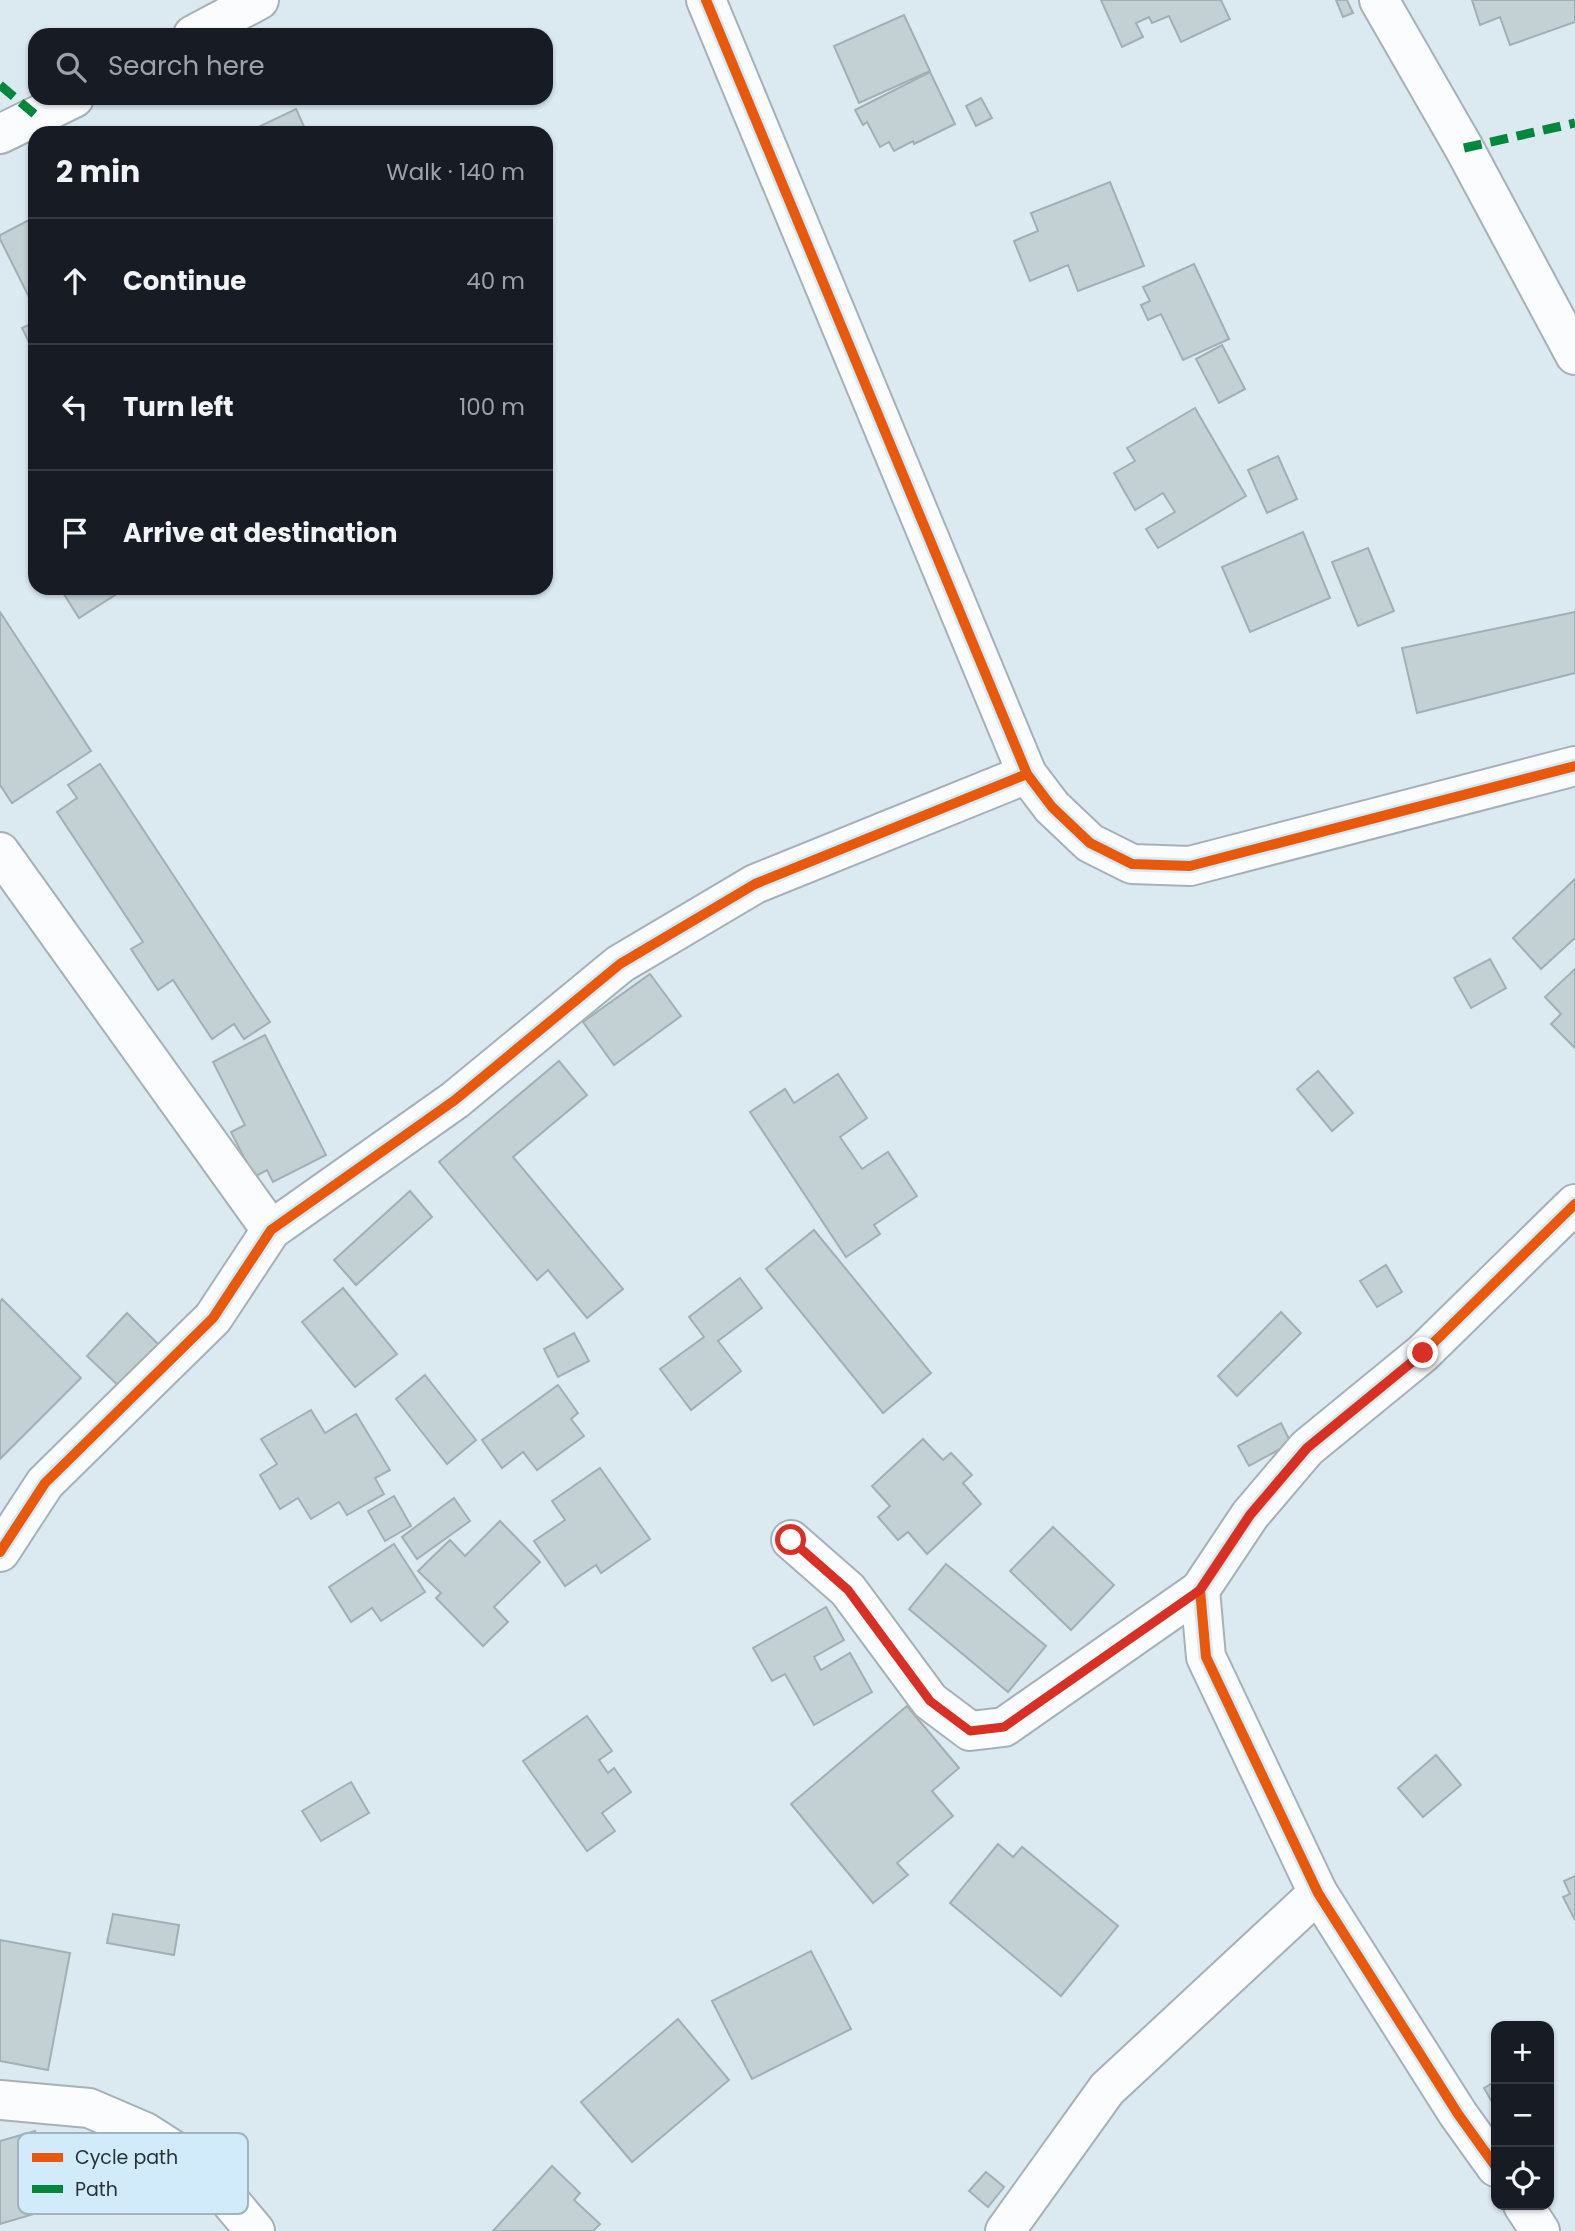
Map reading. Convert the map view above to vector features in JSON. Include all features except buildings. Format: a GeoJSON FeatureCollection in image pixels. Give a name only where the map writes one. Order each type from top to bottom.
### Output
{"type":"FeatureCollection","features":[{"type":"Feature","properties":{"kind":"street"},"geometry":{"type":"LineString","coordinates":[[206,28],[260,0]]}},
{"type":"Feature","properties":{"kind":"street"},"geometry":{"type":"LineString","coordinates":[[706,0],[1027,774],[1052,807],[1090,843],[1132,864],[1190,866],[1575,766]]}},
{"type":"Feature","properties":{"kind":"street"},"geometry":{"type":"LineString","coordinates":[[1378,0],[1464,148],[1575,355]]}},
{"type":"Feature","properties":{"kind":"street"},"geometry":{"type":"LineString","coordinates":[[0,134],[60,105]]}},
{"type":"Feature","properties":{"kind":"street"},"geometry":{"type":"LineString","coordinates":[[0,1552],[45,1483],[213,1318],[271,1230],[455,1100],[620,964],[755,884],[1027,774]]}},
{"type":"Feature","properties":{"kind":"street"},"geometry":{"type":"LineString","coordinates":[[0,852],[271,1230]]}},
{"type":"Feature","properties":{"kind":"street"},"geometry":{"type":"LineString","coordinates":[[791,1540],[848,1590],[930,1701],[970,1731],[1004,1727],[1200,1590],[1250,1515],[1307,1448],[1423,1353],[1575,1204]]}},
{"type":"Feature","properties":{"kind":"street"},"geometry":{"type":"LineString","coordinates":[[1200,1590],[1206,1657],[1318,1893],[1458,2114],[1491,2160]]}},
{"type":"Feature","properties":{"kind":"street"},"geometry":{"type":"LineString","coordinates":[[1005,2231],[1107,2089],[1318,1893]]}},
{"type":"Feature","properties":{"kind":"street"},"geometry":{"type":"LineString","coordinates":[[0,2100],[89,2108],[147,2133]]}},
{"type":"Feature","properties":{"kind":"street"},"geometry":{"type":"LineString","coordinates":[[1525,2210],[1540,2231]]}},
{"type":"Feature","properties":{"kind":"street"},"geometry":{"type":"LineString","coordinates":[[241,2214],[255,2231]]}},
{"type":"Feature","properties":{"kind":"marked path"},"geometry":{"type":"LineString","coordinates":[[0,85],[38,117]]}},
{"type":"Feature","properties":{"kind":"marked path"},"geometry":{"type":"LineString","coordinates":[[1464,148],[1575,123]]}},
{"type":"Feature","properties":{"kind":"cycle path"},"geometry":{"type":"LineString","coordinates":[[706,0],[1027,774],[1052,807],[1090,843],[1132,864],[1190,866],[1575,766]]}},
{"type":"Feature","properties":{"kind":"cycle path"},"geometry":{"type":"LineString","coordinates":[[0,1552],[45,1483],[213,1318],[271,1230],[455,1100],[620,964],[755,884],[1027,774]]}},
{"type":"Feature","properties":{"kind":"cycle path"},"geometry":{"type":"LineString","coordinates":[[1491,2160],[1458,2114],[1318,1893],[1206,1657],[1200,1590],[1250,1515],[1307,1448],[1423,1353],[1575,1204]]}},
{"type":"Feature","properties":{"kind":"route"},"geometry":{"type":"LineString","coordinates":[[791,1540],[848,1590],[930,1701],[970,1731],[1004,1727],[1200,1590],[1250,1515],[1307,1448],[1423,1353]]}}]}
